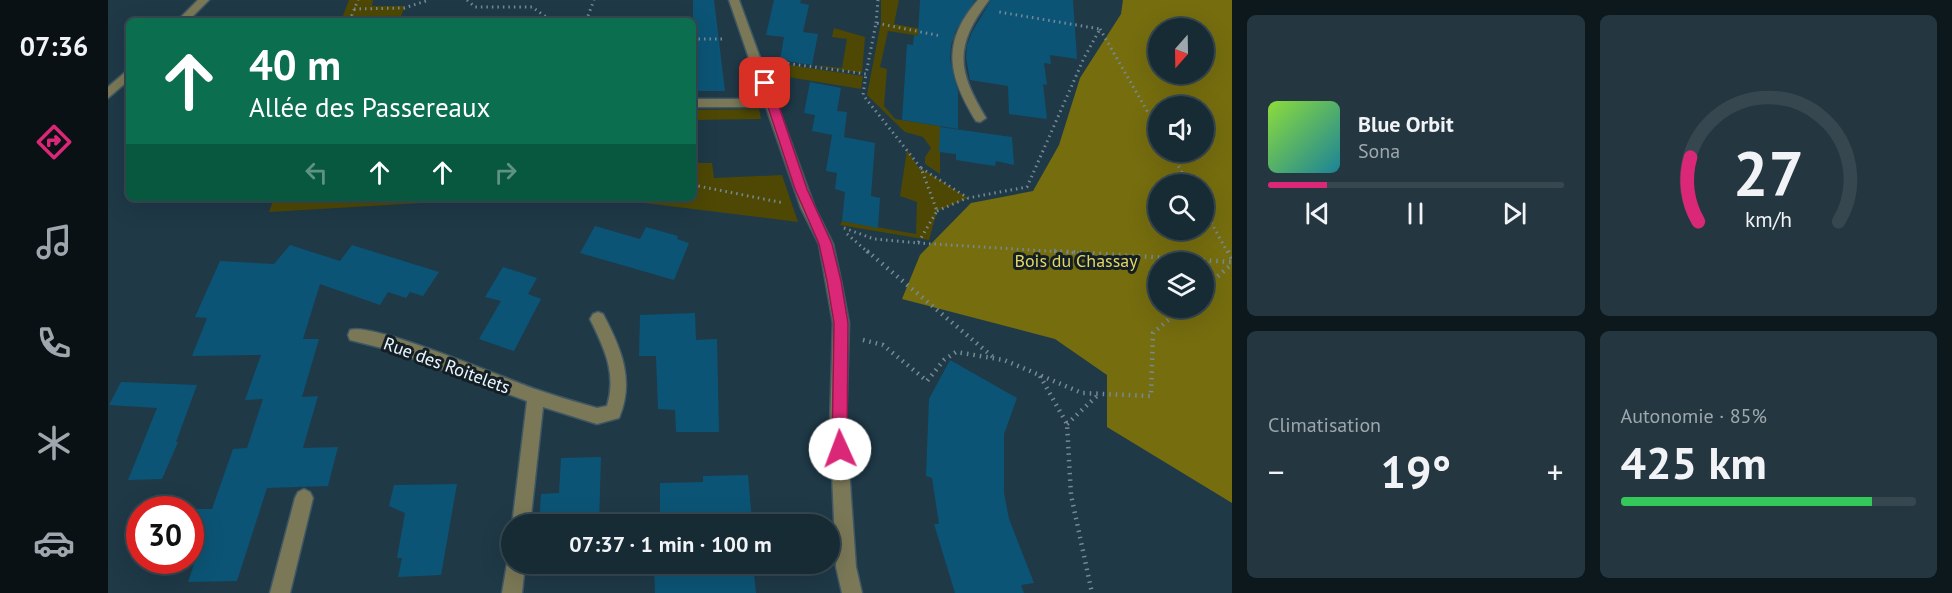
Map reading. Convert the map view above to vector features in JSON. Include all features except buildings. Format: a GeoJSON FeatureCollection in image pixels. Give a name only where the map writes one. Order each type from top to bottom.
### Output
{"type":"FeatureCollection","features":[{"type":"Feature","properties":{"kind":"street"},"geometry":{"type":"LineString","coordinates":[[185,18],[204,0]]}},
{"type":"Feature","properties":{"kind":"street"},"geometry":{"type":"LineString","coordinates":[[734,0],[808,208],[826,244],[834,281],[841,334],[838,426],[846,567],[852,593]]}},
{"type":"Feature","properties":{"kind":"street"},"geometry":{"type":"LineString","coordinates":[[980,4],[957,52],[962,87],[980,118]]}},
{"type":"Feature","properties":{"kind":"street"},"geometry":{"type":"LineString","coordinates":[[108,94],[126,76]]}},
{"type":"Feature","properties":{"kind":"street"},"geometry":{"type":"LineString","coordinates":[[696,102],[772,103]]}},
{"type":"Feature","properties":{"kind":"street","name":"Rue des Roitelets"},"geometry":{"type":"LineString","coordinates":[[356,335],[390,344],[536,397],[597,416],[614,412],[619,397],[617,356],[598,319]]}},
{"type":"Feature","properties":{"kind":"street"},"geometry":{"type":"LineString","coordinates":[[522,514],[536,397]]}},
{"type":"Feature","properties":{"kind":"street"},"geometry":{"type":"LineString","coordinates":[[280,593],[304,498]]}},
{"type":"Feature","properties":{"kind":"street"},"geometry":{"type":"LineString","coordinates":[[512,593],[515,574]]}},
{"type":"Feature","properties":{"kind":"path"},"geometry":{"type":"LineString","coordinates":[[354,18],[354,9],[358,0]]}},
{"type":"Feature","properties":{"kind":"path"},"geometry":{"type":"LineString","coordinates":[[354,9],[404,8],[429,0]]}},
{"type":"Feature","properties":{"kind":"path"},"geometry":{"type":"LineString","coordinates":[[467,0],[474,7],[532,7],[548,18]]}},
{"type":"Feature","properties":{"kind":"path"},"geometry":{"type":"LineString","coordinates":[[587,18],[594,0]]}},
{"type":"Feature","properties":{"kind":"path"},"geometry":{"type":"LineString","coordinates":[[878,0],[863,94],[921,168],[937,211]]}},
{"type":"Feature","properties":{"kind":"path"},"geometry":{"type":"LineString","coordinates":[[980,4],[1100,29],[1148,113]]}},
{"type":"Feature","properties":{"kind":"path"},"geometry":{"type":"LineString","coordinates":[[876,23],[961,40]]}},
{"type":"Feature","properties":{"kind":"path"},"geometry":{"type":"LineString","coordinates":[[918,243],[937,211],[968,198],[1027,187],[1084,58],[1100,29]]}},
{"type":"Feature","properties":{"kind":"path"},"geometry":{"type":"LineString","coordinates":[[696,39],[746,39]]}},
{"type":"Feature","properties":{"kind":"path"},"geometry":{"type":"LineString","coordinates":[[756,59],[866,74]]}},
{"type":"Feature","properties":{"kind":"path"},"geometry":{"type":"LineString","coordinates":[[921,168],[968,198]]}},
{"type":"Feature","properties":{"kind":"path"},"geometry":{"type":"LineString","coordinates":[[696,186],[808,208]]}},
{"type":"Feature","properties":{"kind":"path"},"geometry":{"type":"LineString","coordinates":[[993,357],[836,225],[874,239],[1232,262]]}},
{"type":"Feature","properties":{"kind":"path"},"geometry":{"type":"LineString","coordinates":[[1214,228],[1232,262]]}},
{"type":"Feature","properties":{"kind":"path"},"geometry":{"type":"LineString","coordinates":[[1214,279],[1232,262]]}},
{"type":"Feature","properties":{"kind":"path"},"geometry":{"type":"LineString","coordinates":[[841,334],[883,345],[927,381],[944,360],[956,352],[993,357],[1082,393],[1151,396],[1153,333],[1170,318]]}},
{"type":"Feature","properties":{"kind":"path"},"geometry":{"type":"LineString","coordinates":[[1040,376],[1052,392],[1067,424],[1071,495],[1092,593]]}},
{"type":"Feature","properties":{"kind":"path"},"geometry":{"type":"LineString","coordinates":[[1067,424],[1099,394]]}},
{"type":"Feature","properties":{"kind":"shaded area"},"geometry":{"type":"Polygon","coordinates":[[[349,0],[373,0],[372,6],[405,6],[400,18],[342,18],[349,0]]]}},
{"type":"Feature","properties":{"kind":"shaded area"},"geometry":{"type":"Polygon","coordinates":[[[881,0],[899,0],[894,24],[963,36],[960,42],[888,31],[880,67],[887,69],[884,106],[895,119],[940,126],[940,174],[925,164],[925,157],[931,148],[923,137],[905,132],[867,95],[881,22],[881,0]]]}},
{"type":"Feature","properties":{"kind":"shaded area"},"geometry":{"type":"Polygon","coordinates":[[[834,28],[865,37],[862,73],[812,65],[842,68],[847,39],[832,37],[834,28]]]}},
{"type":"Feature","properties":{"kind":"shaded area"},"geometry":{"type":"Polygon","coordinates":[[[776,63],[863,76],[861,89],[782,76],[776,63]]]}},
{"type":"Feature","properties":{"kind":"shaded area"},"geometry":{"type":"Polygon","coordinates":[[[759,109],[761,119],[696,120],[696,110],[759,109]]]}},
{"type":"Feature","properties":{"kind":"shaded area"},"geometry":{"type":"Polygon","coordinates":[[[907,150],[921,171],[921,168],[968,198],[937,211],[929,240],[840,225],[842,221],[916,234],[917,202],[900,196],[907,150]]]}},
{"type":"Feature","properties":{"kind":"shaded area"},"geometry":{"type":"Polygon","coordinates":[[[696,163],[712,163],[714,178],[782,175],[798,222],[628,201],[696,201],[696,163]]]}},
{"type":"Feature","properties":{"kind":"shaded area"},"geometry":{"type":"Polygon","coordinates":[[[273,201],[455,201],[269,212],[273,201]]]}},
{"type":"Feature","properties":{"kind":"green space","name":"Bois du Chassay"},"geometry":{"type":"Polygon","coordinates":[[[1123,0],[1232,0],[1232,503],[1107,427],[1107,375],[1055,339],[902,299],[920,255],[971,203],[1033,191],[1059,145],[1080,78],[1121,14],[1123,0]]]}},
{"type":"Feature","properties":{"kind":"route"},"geometry":{"type":"LineString","coordinates":[[765,83],[808,208],[826,244],[834,281],[841,323],[838,426],[840,449]]}}]}
